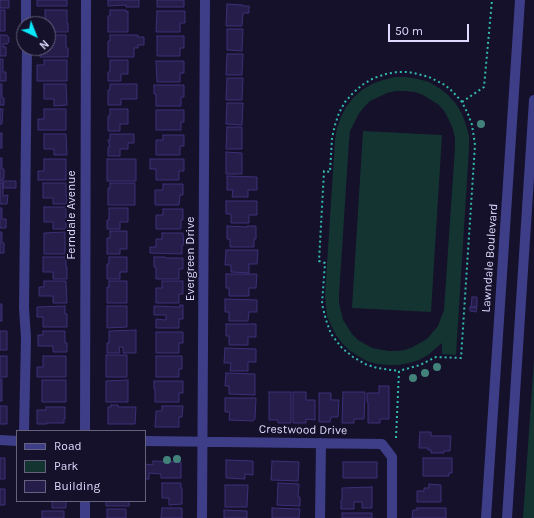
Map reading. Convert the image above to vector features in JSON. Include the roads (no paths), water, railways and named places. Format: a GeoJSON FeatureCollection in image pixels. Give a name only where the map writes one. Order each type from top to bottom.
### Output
{"type":"FeatureCollection","features":[{"type":"Feature","properties":{"kind":"street"},"geometry":{"type":"LineString","coordinates":[[26,0],[26,16]]}},
{"type":"Feature","properties":{"kind":"street","name":"Ferndale Avenue"},"geometry":{"type":"LineString","coordinates":[[85,430],[86,0]]}},
{"type":"Feature","properties":{"kind":"street","name":"Evergreen Drive"},"geometry":{"type":"LineString","coordinates":[[202,518],[205,0]]}},
{"type":"Feature","properties":{"kind":"street","name":"Lawndale Boulevard"},"geometry":{"type":"LineString","coordinates":[[486,518],[520,0]]}},
{"type":"Feature","properties":{"kind":"street"},"geometry":{"type":"LineString","coordinates":[[24,430],[26,338],[24,308],[27,56]]}},
{"type":"Feature","properties":{"kind":"street"},"geometry":{"type":"LineString","coordinates":[[507,518],[534,100]]}},
{"type":"Feature","properties":{"kind":"street"},"geometry":{"type":"LineString","coordinates":[[0,440],[16,441]]}},
{"type":"Feature","properties":{"kind":"street","name":"Crestwood Drive"},"geometry":{"type":"LineString","coordinates":[[146,441],[382,444],[392,457],[392,518]]}},
{"type":"Feature","properties":{"kind":"street"},"geometry":{"type":"LineString","coordinates":[[320,518],[321,443]]}},
{"type":"Feature","properties":{"kind":"street"},"geometry":{"type":"LineString","coordinates":[[85,502],[85,518]]}}]}
